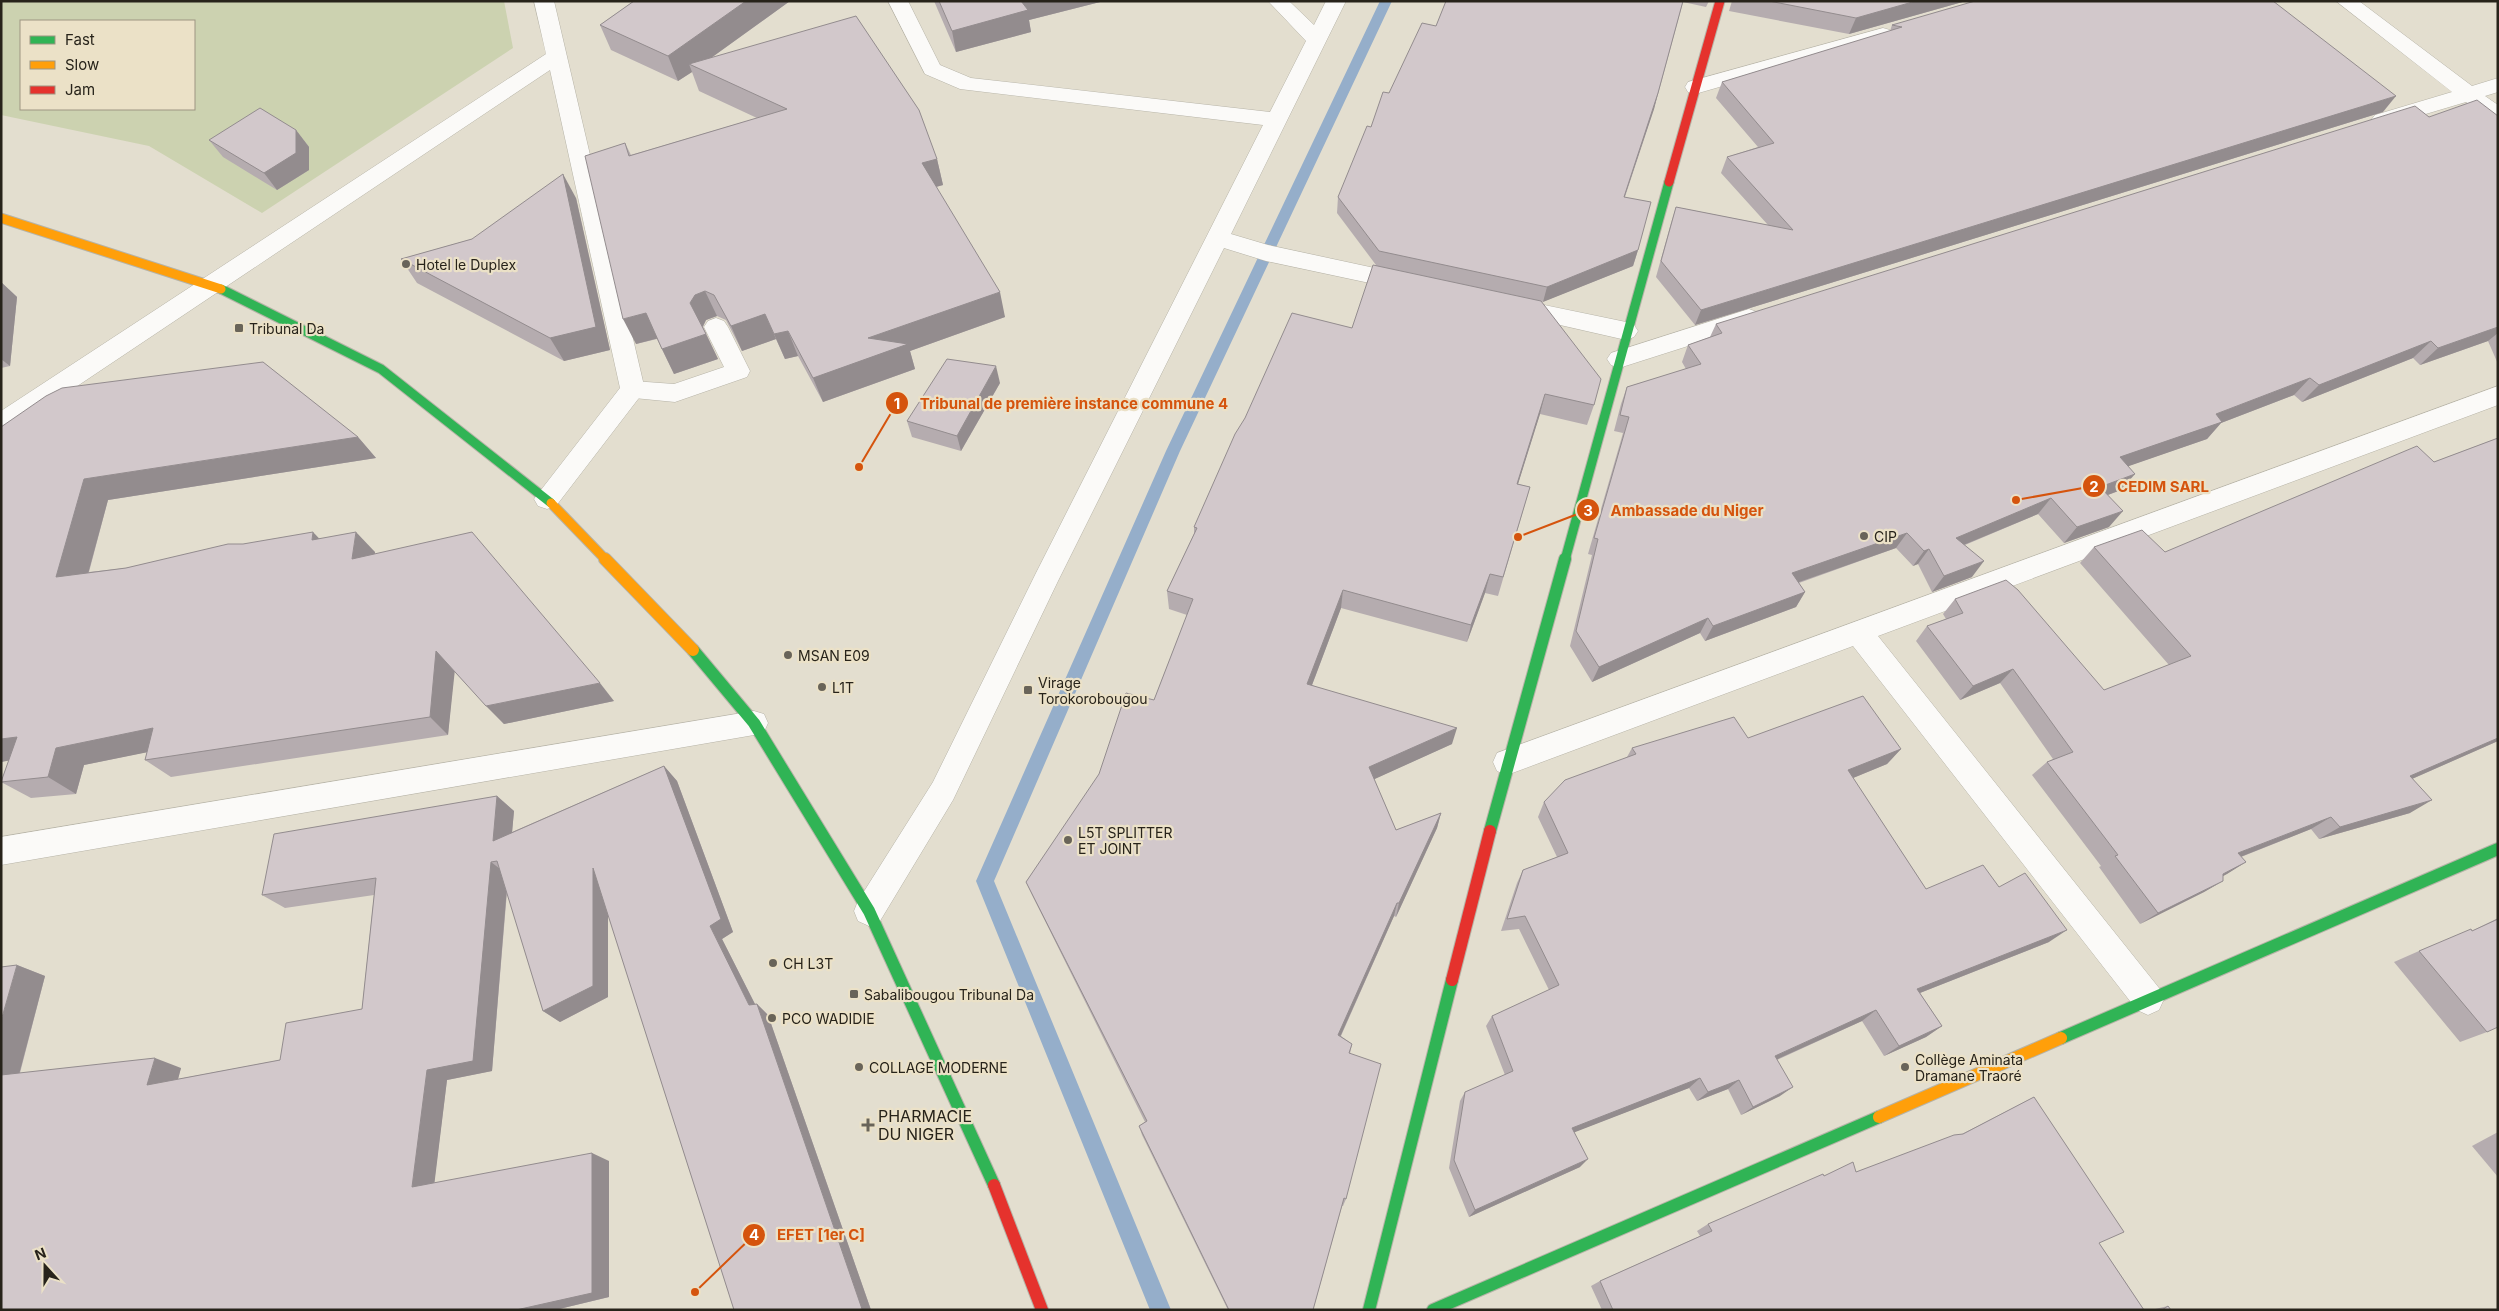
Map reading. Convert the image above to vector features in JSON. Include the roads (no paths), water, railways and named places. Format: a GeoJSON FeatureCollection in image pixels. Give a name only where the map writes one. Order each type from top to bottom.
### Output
{"type":"FeatureCollection","features":[{"type":"Feature","properties":{"kind":"street"},"geometry":{"type":"LineString","coordinates":[[544,1],[633,390]]}},
{"type":"Feature","properties":{"kind":"street"},"geometry":{"type":"LineString","coordinates":[[898,1],[932,69],[967,84],[1277,120]]}},
{"type":"Feature","properties":{"kind":"street"},"geometry":{"type":"LineString","coordinates":[[1278,1],[1317,40]]}},
{"type":"Feature","properties":{"kind":"street"},"geometry":{"type":"LineString","coordinates":[[869,911],[943,791],[1045,581],[1219,238],[1336,1]]}},
{"type":"Feature","properties":{"kind":"street"},"geometry":{"type":"LineString","coordinates":[[1369,1310],[1507,762],[1626,330],[1720,1]]}},
{"type":"Feature","properties":{"kind":"street"},"geometry":{"type":"LineString","coordinates":[[2346,1],[2498,116]]}},
{"type":"Feature","properties":{"kind":"street"},"geometry":{"type":"LineString","coordinates":[[1695,86],[1903,28]]}},
{"type":"Feature","properties":{"kind":"street"},"geometry":{"type":"LineString","coordinates":[[1,424],[557,56]]}},
{"type":"Feature","properties":{"kind":"street"},"geometry":{"type":"LineString","coordinates":[[2363,126],[2498,85]]}},
{"type":"Feature","properties":{"kind":"street"},"geometry":{"type":"LineString","coordinates":[[1,218],[211,284],[381,368],[547,499],[699,657],[754,723],[869,911],[984,1159],[1042,1310]]}},
{"type":"Feature","properties":{"kind":"street"},"geometry":{"type":"LineString","coordinates":[[1219,238],[1266,253],[1431,289]]}},
{"type":"Feature","properties":{"kind":"street"},"geometry":{"type":"LineString","coordinates":[[1490,301],[1626,330]]}},
{"type":"Feature","properties":{"kind":"street"},"geometry":{"type":"LineString","coordinates":[[1619,359],[1772,311]]}},
{"type":"Feature","properties":{"kind":"street"},"geometry":{"type":"LineString","coordinates":[[633,390],[675,393],[738,371],[716,328]]}},
{"type":"Feature","properties":{"kind":"street"},"geometry":{"type":"LineString","coordinates":[[547,499],[633,390]]}},
{"type":"Feature","properties":{"kind":"street"},"geometry":{"type":"LineString","coordinates":[[1507,762],[2498,396]]}},
{"type":"Feature","properties":{"kind":"street"},"geometry":{"type":"LineString","coordinates":[[1,408],[30,404]]}},
{"type":"Feature","properties":{"kind":"street"},"geometry":{"type":"LineString","coordinates":[[1858,632],[2148,999]]}},
{"type":"Feature","properties":{"kind":"street"},"geometry":{"type":"LineString","coordinates":[[1,851],[754,723]]}},
{"type":"Feature","properties":{"kind":"street"},"geometry":{"type":"LineString","coordinates":[[1433,1310],[2498,849]]}},
{"type":"Feature","properties":{"kind":"waterway"},"geometry":{"type":"LineString","coordinates":[[1161,1310],[985,881],[1173,451],[1386,1]]}},
{"type":"Feature","properties":{"kind":"place","name":"Hotel le Duplex"},"geometry":{"type":"Point","coordinates":[406,264]}},
{"type":"Feature","properties":{"kind":"place","name":"Tribunal Da"},"geometry":{"type":"Point","coordinates":[239,328]}},
{"type":"Feature","properties":{"kind":"place","name":"Tribunal de première instance commune 4"},"geometry":{"type":"Point","coordinates":[859,467]}},
{"type":"Feature","properties":{"kind":"place","name":"CEDIM SARL"},"geometry":{"type":"Point","coordinates":[2016,500]}},
{"type":"Feature","properties":{"kind":"place","name":"CIP"},"geometry":{"type":"Point","coordinates":[1864,536]}},
{"type":"Feature","properties":{"kind":"place","name":"Ambassade du Niger"},"geometry":{"type":"Point","coordinates":[1518,537]}},
{"type":"Feature","properties":{"kind":"place","name":"MSAN E09"},"geometry":{"type":"Point","coordinates":[788,655]}},
{"type":"Feature","properties":{"kind":"place","name":"L1T"},"geometry":{"type":"Point","coordinates":[822,687]}},
{"type":"Feature","properties":{"kind":"place","name":"Virage Torokorobougou"},"geometry":{"type":"Point","coordinates":[1028,690]}},
{"type":"Feature","properties":{"kind":"place","name":"L5T SPLITTER ET JOINT"},"geometry":{"type":"Point","coordinates":[1068,840]}},
{"type":"Feature","properties":{"kind":"place","name":"CH L3T"},"geometry":{"type":"Point","coordinates":[773,963]}},
{"type":"Feature","properties":{"kind":"place","name":"Sabalibougou Tribunal Da"},"geometry":{"type":"Point","coordinates":[854,994]}},
{"type":"Feature","properties":{"kind":"place","name":"PCO WADIDIE"},"geometry":{"type":"Point","coordinates":[772,1018]}},
{"type":"Feature","properties":{"kind":"place","name":"COLLAGE MODERNE"},"geometry":{"type":"Point","coordinates":[859,1067]}},
{"type":"Feature","properties":{"kind":"place","name":"Collège Aminata Dramane Traoré"},"geometry":{"type":"Point","coordinates":[1905,1067]}},
{"type":"Feature","properties":{"kind":"place","name":"PHARMACIE DU NIGER"},"geometry":{"type":"Point","coordinates":[868,1125]}},
{"type":"Feature","properties":{"kind":"place","name":"EFET [1er C]"},"geometry":{"type":"Point","coordinates":[695,1292]}}]}
